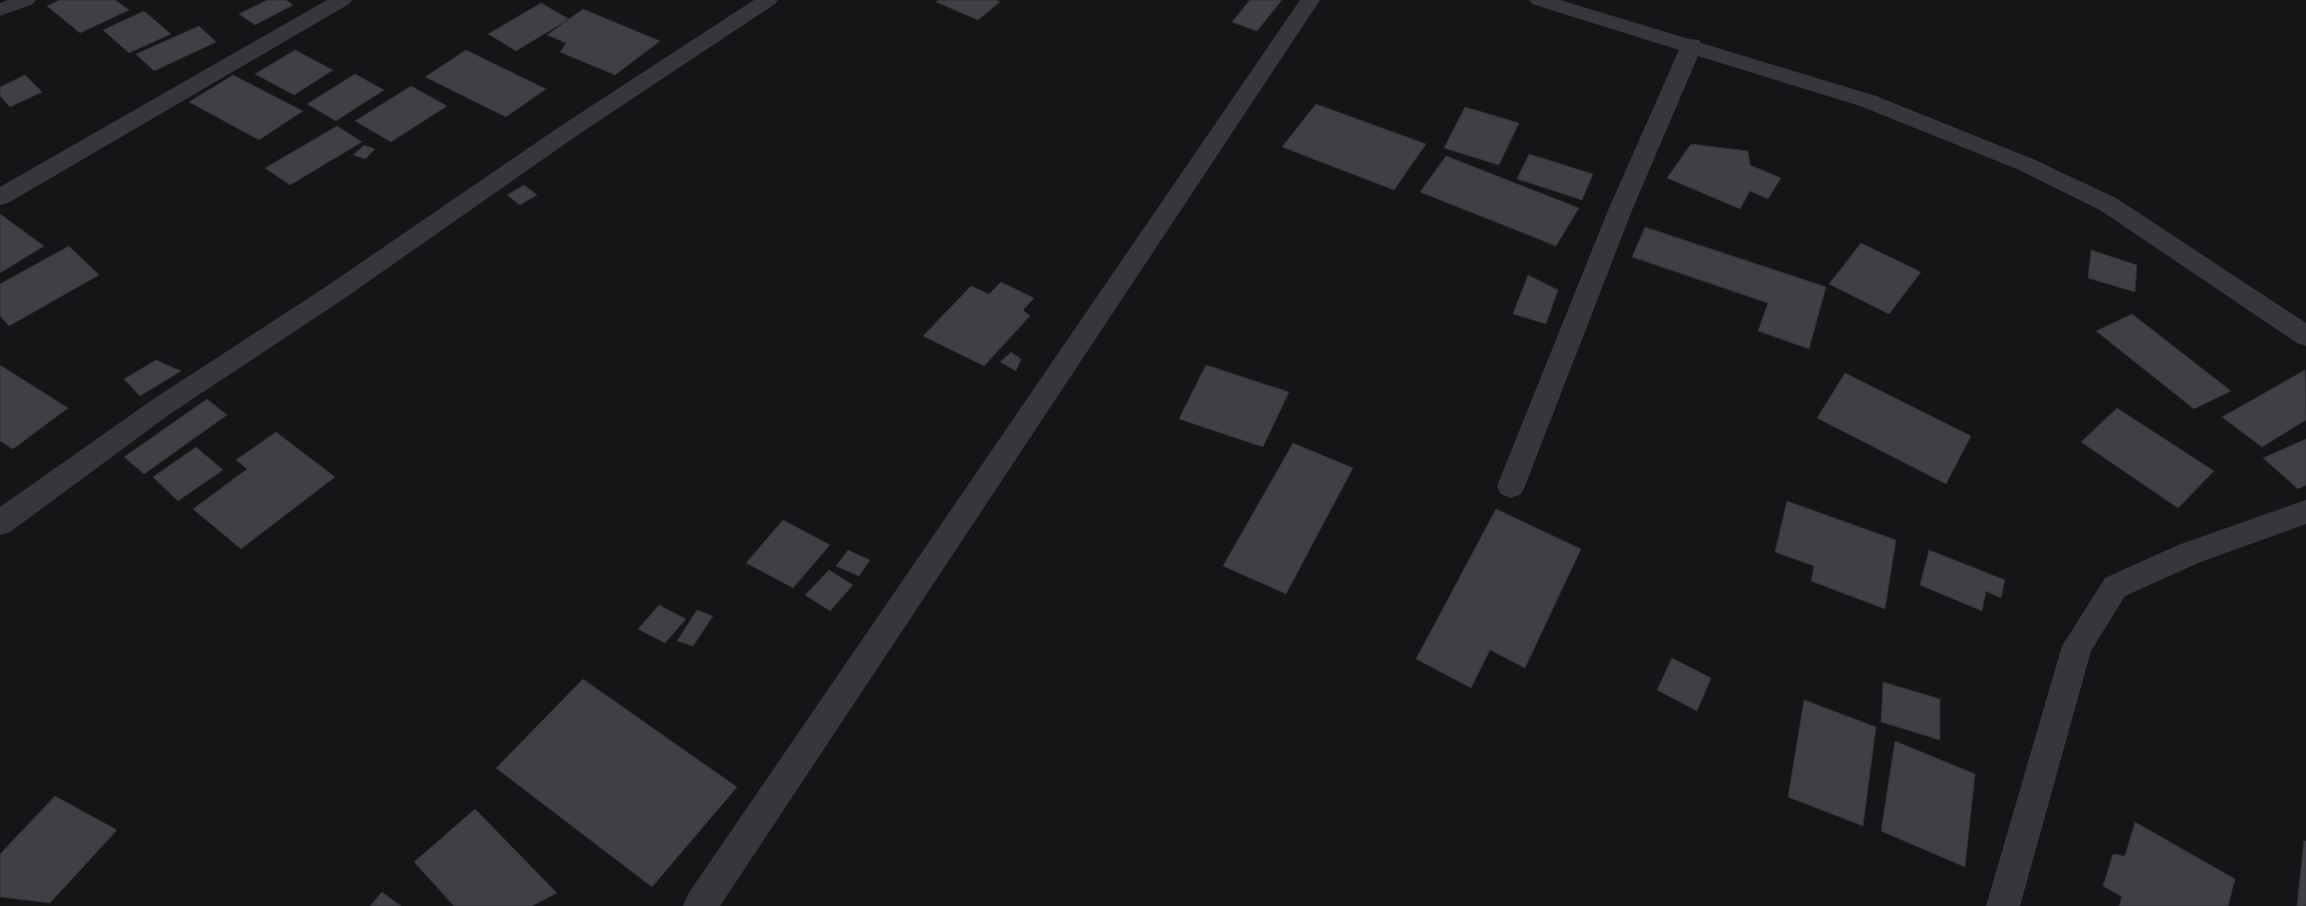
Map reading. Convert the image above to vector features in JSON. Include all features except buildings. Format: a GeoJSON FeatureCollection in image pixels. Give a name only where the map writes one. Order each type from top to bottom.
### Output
{"type":"FeatureCollection","features":[{"type":"Feature","properties":{"kind":"street"},"geometry":{"type":"LineString","coordinates":[[0,10],[26,0]]}},
{"type":"Feature","properties":{"kind":"street"},"geometry":{"type":"LineString","coordinates":[[0,196],[342,0]]}},
{"type":"Feature","properties":{"kind":"street"},"geometry":{"type":"LineString","coordinates":[[0,523],[161,407],[333,294],[567,132],[768,0]]}},
{"type":"Feature","properties":{"kind":"street"},"geometry":{"type":"LineString","coordinates":[[700,906],[1310,0]]}},
{"type":"Feature","properties":{"kind":"street"},"geometry":{"type":"LineString","coordinates":[[1539,0],[1692,45],[1868,101],[2025,164],[2108,204],[2306,336]]}},
{"type":"Feature","properties":{"kind":"street"},"geometry":{"type":"LineString","coordinates":[[1511,486],[1621,208],[1692,45]]}},
{"type":"Feature","properties":{"kind":"street"},"geometry":{"type":"LineString","coordinates":[[2003,906],[2077,646],[2115,587],[2188,554],[2306,512]]}}]}
